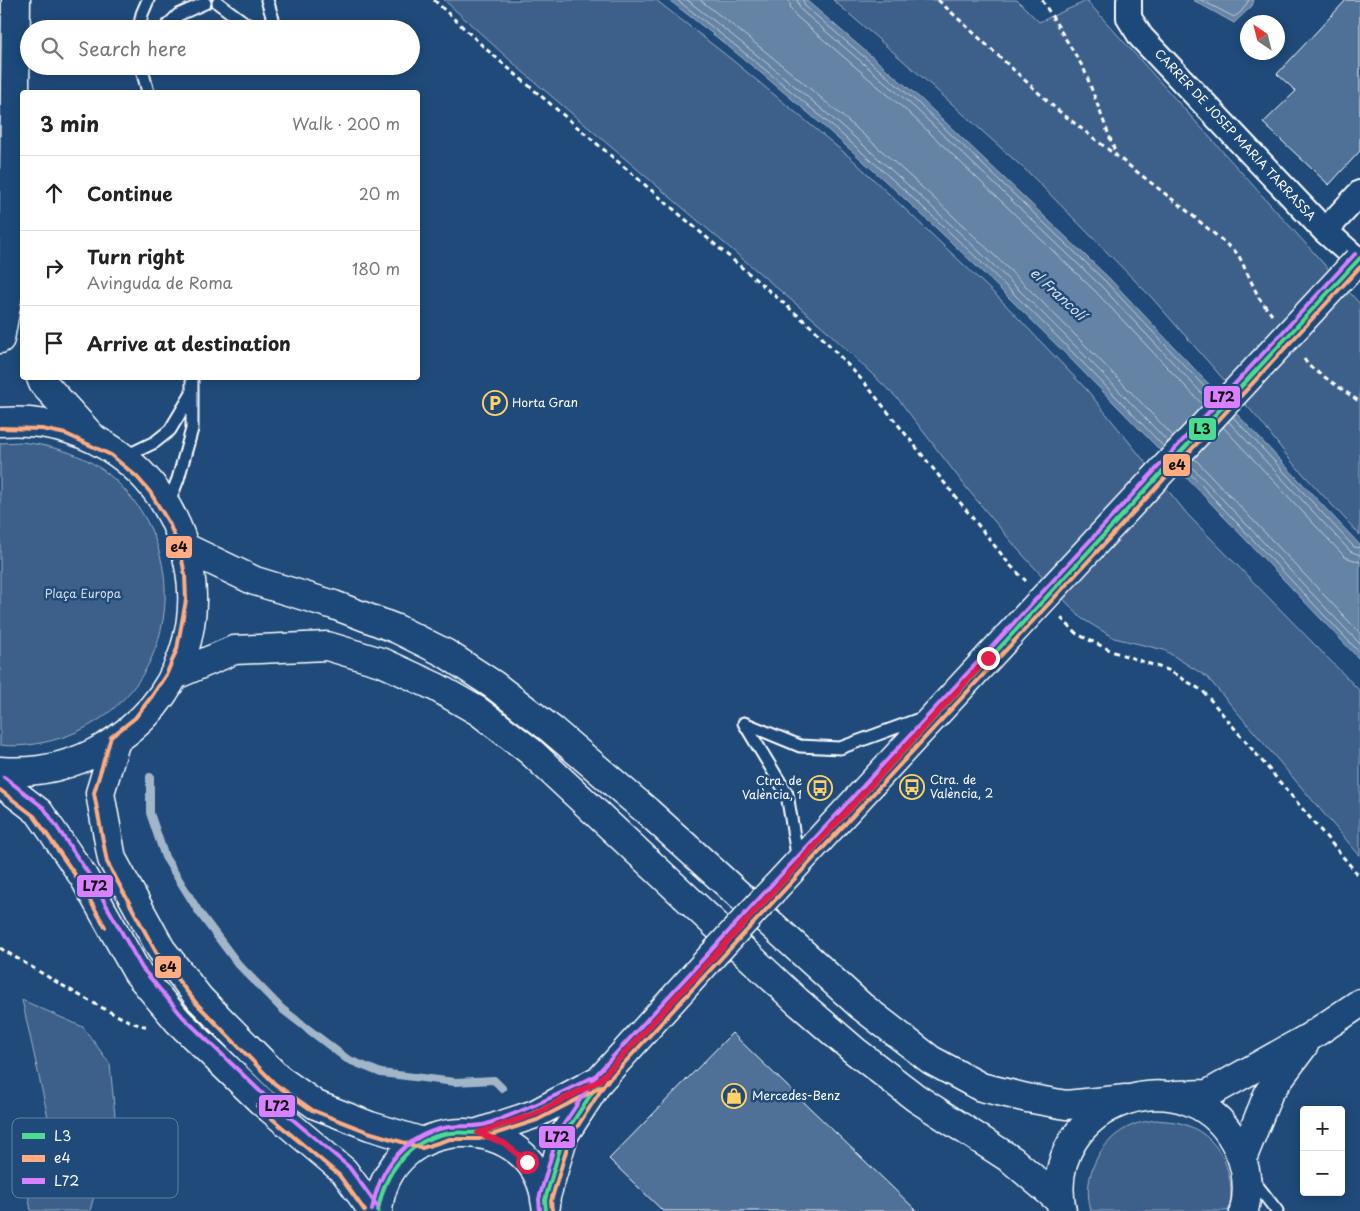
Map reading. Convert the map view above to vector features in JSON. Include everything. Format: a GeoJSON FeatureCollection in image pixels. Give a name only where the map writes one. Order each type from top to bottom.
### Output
{"type":"FeatureCollection","features":[{"type":"Feature","properties":{"kind":"main road"},"geometry":{"type":"LineString","coordinates":[[1,337],[13,268],[16,0]]}},
{"type":"Feature","properties":{"kind":"main road"},"geometry":{"type":"LineString","coordinates":[[546,1206],[564,1136],[599,1081],[774,888],[941,711],[988,658],[1359,260]]}},
{"type":"Feature","properties":{"kind":"main road"},"geometry":{"type":"LineString","coordinates":[[13,268],[20,299]]}},
{"type":"Feature","properties":{"kind":"main road"},"geometry":{"type":"LineString","coordinates":[[42,380],[43,383],[93,438]]}},
{"type":"Feature","properties":{"kind":"main road"},"geometry":{"type":"LineString","coordinates":[[0,422],[42,423],[68,428],[93,438],[124,458],[141,472],[167,506],[186,548],[191,574],[191,609],[183,652],[158,700],[139,722],[116,740],[92,754],[66,764],[39,770],[0,770]]}},
{"type":"Feature","properties":{"kind":"main road"},"geometry":{"type":"LineString","coordinates":[[186,548],[255,581],[334,605],[397,629],[445,653],[494,685],[552,730],[647,811],[861,1006],[931,1060],[981,1087],[1066,1105],[1208,1094],[1308,1038],[1356,1005]]}},
{"type":"Feature","properties":{"kind":"main road"},"geometry":{"type":"LineString","coordinates":[[172,676],[234,650],[327,646],[384,663],[436,686],[478,711],[530,751],[797,1001],[855,1051],[916,1098],[1012,1160],[1061,1206]]}},
{"type":"Feature","properties":{"kind":"main road"},"geometry":{"type":"LineString","coordinates":[[116,740],[100,793],[112,859],[161,949],[183,978],[200,999],[279,1079],[316,1105],[370,1126],[423,1142]]}},
{"type":"Feature","properties":{"kind":"main road"},"geometry":{"type":"LineString","coordinates":[[0,782],[38,812],[83,876],[137,972],[178,1021],[261,1101],[344,1171],[373,1211]]}},
{"type":"Feature","properties":{"kind":"main road"},"geometry":{"type":"LineString","coordinates":[[1243,1164],[1269,1092],[1308,1038]]}},
{"type":"Feature","properties":{"kind":"main road"},"geometry":{"type":"LineString","coordinates":[[478,1133],[535,1114],[599,1081]]}},
{"type":"Feature","properties":{"kind":"main road"},"geometry":{"type":"LineString","coordinates":[[1163,1096],[1189,1102],[1210,1114],[1229,1133],[1243,1164],[1247,1184],[1244,1211]]}},
{"type":"Feature","properties":{"kind":"main road"},"geometry":{"type":"LineString","coordinates":[[1061,1206],[1062,1166],[1075,1137],[1096,1115],[1126,1099]]}},
{"type":"Feature","properties":{"kind":"main road"},"geometry":{"type":"LineString","coordinates":[[378,1211],[379,1202],[388,1176],[399,1160],[423,1142],[449,1133],[478,1133],[493,1137],[518,1152],[534,1172],[546,1206]]}},
{"type":"Feature","properties":{"kind":"street","name":"CARRER DE JOSEP MARIA TARRASSA"},"geometry":{"type":"LineString","coordinates":[[1129,0],[1129,18],[1141,36],[1325,231],[1359,260]]}},
{"type":"Feature","properties":{"kind":"street"},"geometry":{"type":"LineString","coordinates":[[1325,231],[1360,194]]}},
{"type":"Feature","properties":{"kind":"lane"},"geometry":{"type":"LineString","coordinates":[[141,20],[148,0]]}},
{"type":"Feature","properties":{"kind":"lane"},"geometry":{"type":"LineString","coordinates":[[191,0],[205,4]]}},
{"type":"Feature","properties":{"kind":"lane"},"geometry":{"type":"LineString","coordinates":[[267,0],[273,20]]}},
{"type":"Feature","properties":{"kind":"lane"},"geometry":{"type":"LineString","coordinates":[[173,20],[178,15],[205,4],[223,2],[243,20]]}},
{"type":"Feature","properties":{"kind":"lane"},"geometry":{"type":"LineString","coordinates":[[143,75],[147,90]]}},
{"type":"Feature","properties":{"kind":"lane"},"geometry":{"type":"LineString","coordinates":[[167,506],[178,479],[192,429],[192,380]]}},
{"type":"Feature","properties":{"kind":"lane"},"geometry":{"type":"LineString","coordinates":[[124,458],[155,442],[170,430],[192,394]]}},
{"type":"Feature","properties":{"kind":"lane"},"geometry":{"type":"LineString","coordinates":[[798,863],[786,794],[744,723],[800,746],[840,748],[941,711]]}},
{"type":"Feature","properties":{"kind":"lane"},"geometry":{"type":"LineString","coordinates":[[1243,1164],[1277,1211]]}},
{"type":"Feature","properties":{"kind":"path"},"geometry":{"type":"LineString","coordinates":[[434,0],[486,49],[815,330],[864,382],[1010,565],[1030,586]]}},
{"type":"Feature","properties":{"kind":"path"},"geometry":{"type":"LineString","coordinates":[[938,0],[1055,108],[1238,254],[1259,298],[1276,320]]}},
{"type":"Feature","properties":{"kind":"path"},"geometry":{"type":"LineString","coordinates":[[1042,0],[1084,69],[1116,156]]}},
{"type":"Feature","properties":{"kind":"path"},"geometry":{"type":"LineString","coordinates":[[1303,358],[1309,366],[1360,402]]}},
{"type":"Feature","properties":{"kind":"path"},"geometry":{"type":"LineString","coordinates":[[1057,613],[1077,634],[1114,652],[1168,670],[1203,691],[1360,877]]}},
{"type":"Feature","properties":{"kind":"path"},"geometry":{"type":"LineString","coordinates":[[0,948],[63,986],[140,1026],[178,1021]]}},
{"type":"Feature","properties":{"kind":"green space"},"geometry":{"type":"Polygon","coordinates":[[[444,0],[656,0],[852,159],[999,298],[1087,390],[1188,515],[1360,691],[1360,856],[1207,677],[1164,650],[1114,638],[1081,618],[1021,553],[969,491],[899,400],[824,328],[523,72],[444,0]]]}},
{"type":"Feature","properties":{"kind":"green space"},"geometry":{"type":"Polygon","coordinates":[[[833,0],[1017,0],[1039,22],[1089,0],[1088,2],[1360,304],[1360,535],[1291,461],[1261,422],[1152,298],[1031,175],[833,0]]]}},
{"type":"Feature","properties":{"kind":"green space","name":"Plaça Europa"},"geometry":{"type":"Polygon","coordinates":[[[21,442],[46,446],[70,453],[93,464],[114,479],[141,510],[157,546],[165,583],[163,621],[152,657],[132,689],[104,716],[67,736],[34,744],[8,746],[0,745],[0,443],[21,442]]]}},
{"type":"Feature","properties":{"kind":"green space"},"geometry":{"type":"Polygon","coordinates":[[[22,1000],[83,1027],[110,1064],[114,1118],[48,1118],[22,1000]]]}},
{"type":"Feature","properties":{"kind":"green space"},"geometry":{"type":"Polygon","coordinates":[[[1156,1120],[1177,1122],[1194,1128],[1215,1145],[1222,1156],[1230,1183],[1229,1211],[1091,1211],[1089,1185],[1091,1172],[1103,1149],[1121,1131],[1136,1124],[1156,1120]]]}},
{"type":"Feature","properties":{"kind":"green space"},"geometry":{"type":"Polygon","coordinates":[[[29,1198],[93,1198],[90,1211],[31,1211],[29,1198]]]}},
{"type":"Feature","properties":{"kind":"water","name":"el Francolí"},"geometry":{"type":"Polygon","coordinates":[[[669,0],[806,0],[921,99],[1109,278],[1360,545],[1360,660],[1112,401],[942,233],[854,152],[763,75],[669,0]]]}},
{"type":"Feature","properties":{"kind":"water"},"geometry":{"type":"Polygon","coordinates":[[[1193,0],[1254,0],[1252,6],[1240,15],[1234,23],[1193,0]]]}},
{"type":"Feature","properties":{"kind":"building"},"geometry":{"type":"Polygon","coordinates":[[[1346,0],[1360,0],[1360,151],[1329,185],[1263,123],[1296,91],[1277,74],[1346,0]]]}},
{"type":"Feature","properties":{"kind":"building","name":"Mercedes-Benz"},"geometry":{"type":"Polygon","coordinates":[[[732,1033],[917,1211],[663,1211],[609,1159],[732,1033]]]}},
{"type":"Feature","properties":{"kind":"waterway"},"geometry":{"type":"LineString","coordinates":[[150,777],[150,813],[165,857],[199,912],[238,964],[282,1009],[347,1059],[381,1073],[455,1082],[494,1080],[502,1088]]}},
{"type":"Feature","properties":{"kind":"transit line","name":"L72"},"geometry":{"type":"LineString","coordinates":[[372,1210],[381,1180],[388,1167],[407,1145],[419,1137],[449,1127],[487,1124],[515,1114],[595,1076],[1355,254]]}},
{"type":"Feature","properties":{"kind":"transit line","name":"L3"},"geometry":{"type":"LineString","coordinates":[[378,1211],[386,1183],[393,1171],[401,1160],[422,1142],[435,1136],[450,1133],[488,1131],[544,1108],[599,1081],[1360,258]]}},
{"type":"Feature","properties":{"kind":"transit line","name":"e4"},"geometry":{"type":"LineString","coordinates":[[0,428],[42,429],[66,434],[111,455],[137,477],[150,492],[169,523],[180,550],[185,575],[186,600],[177,649],[167,673],[152,696],[135,718],[111,737],[94,793],[107,862],[156,952],[196,1003],[275,1084],[312,1110],[368,1132],[422,1148],[450,1139],[479,1139],[537,1120],[603,1086],[1360,267]]}},
{"type":"Feature","properties":{"kind":"transit line","name":"L72"},"geometry":{"type":"LineString","coordinates":[[4,777],[44,808],[88,873],[142,968],[183,1017],[265,1096],[349,1167],[378,1207]]}},
{"type":"Feature","properties":{"kind":"transit line","name":"e4"},"geometry":{"type":"LineString","coordinates":[[0,790],[34,816],[78,879],[105,927]]}},
{"type":"Feature","properties":{"kind":"transit line","name":"L72"},"geometry":{"type":"LineString","coordinates":[[540,1211],[539,1199],[558,1133],[598,1073]]}},
{"type":"Feature","properties":{"kind":"transit line","name":"L3"},"geometry":{"type":"LineString","coordinates":[[546,1211],[545,1200],[564,1135],[603,1076]]}},
{"type":"Feature","properties":{"kind":"transit line","name":"e4"},"geometry":{"type":"LineString","coordinates":[[552,1210],[551,1201],[570,1138],[608,1079]]}},
{"type":"Feature","properties":{"kind":"transit line","name":"e4"},"geometry":{"type":"LineString","coordinates":[[257,1106],[339,1175],[365,1211]]}},
{"type":"Feature","properties":{"kind":"place","name":"Horta Gran"},"geometry":{"type":"Point","coordinates":[495,403]}},
{"type":"Feature","properties":{"kind":"place","name":"Ctra. de València, 2"},"geometry":{"type":"Point","coordinates":[912,787]}},
{"type":"Feature","properties":{"kind":"place","name":"Ctra. de València, 1"},"geometry":{"type":"Point","coordinates":[820,788]}},
{"type":"Feature","properties":{"kind":"place","name":"Mercedes-Benz"},"geometry":{"type":"Point","coordinates":[734,1096]}},
{"type":"Feature","properties":{"kind":"route"},"geometry":{"type":"LineString","coordinates":[[527,1162],[518,1152],[504,1143],[493,1137],[478,1133],[535,1114],[599,1081],[988,658]]}}]}
